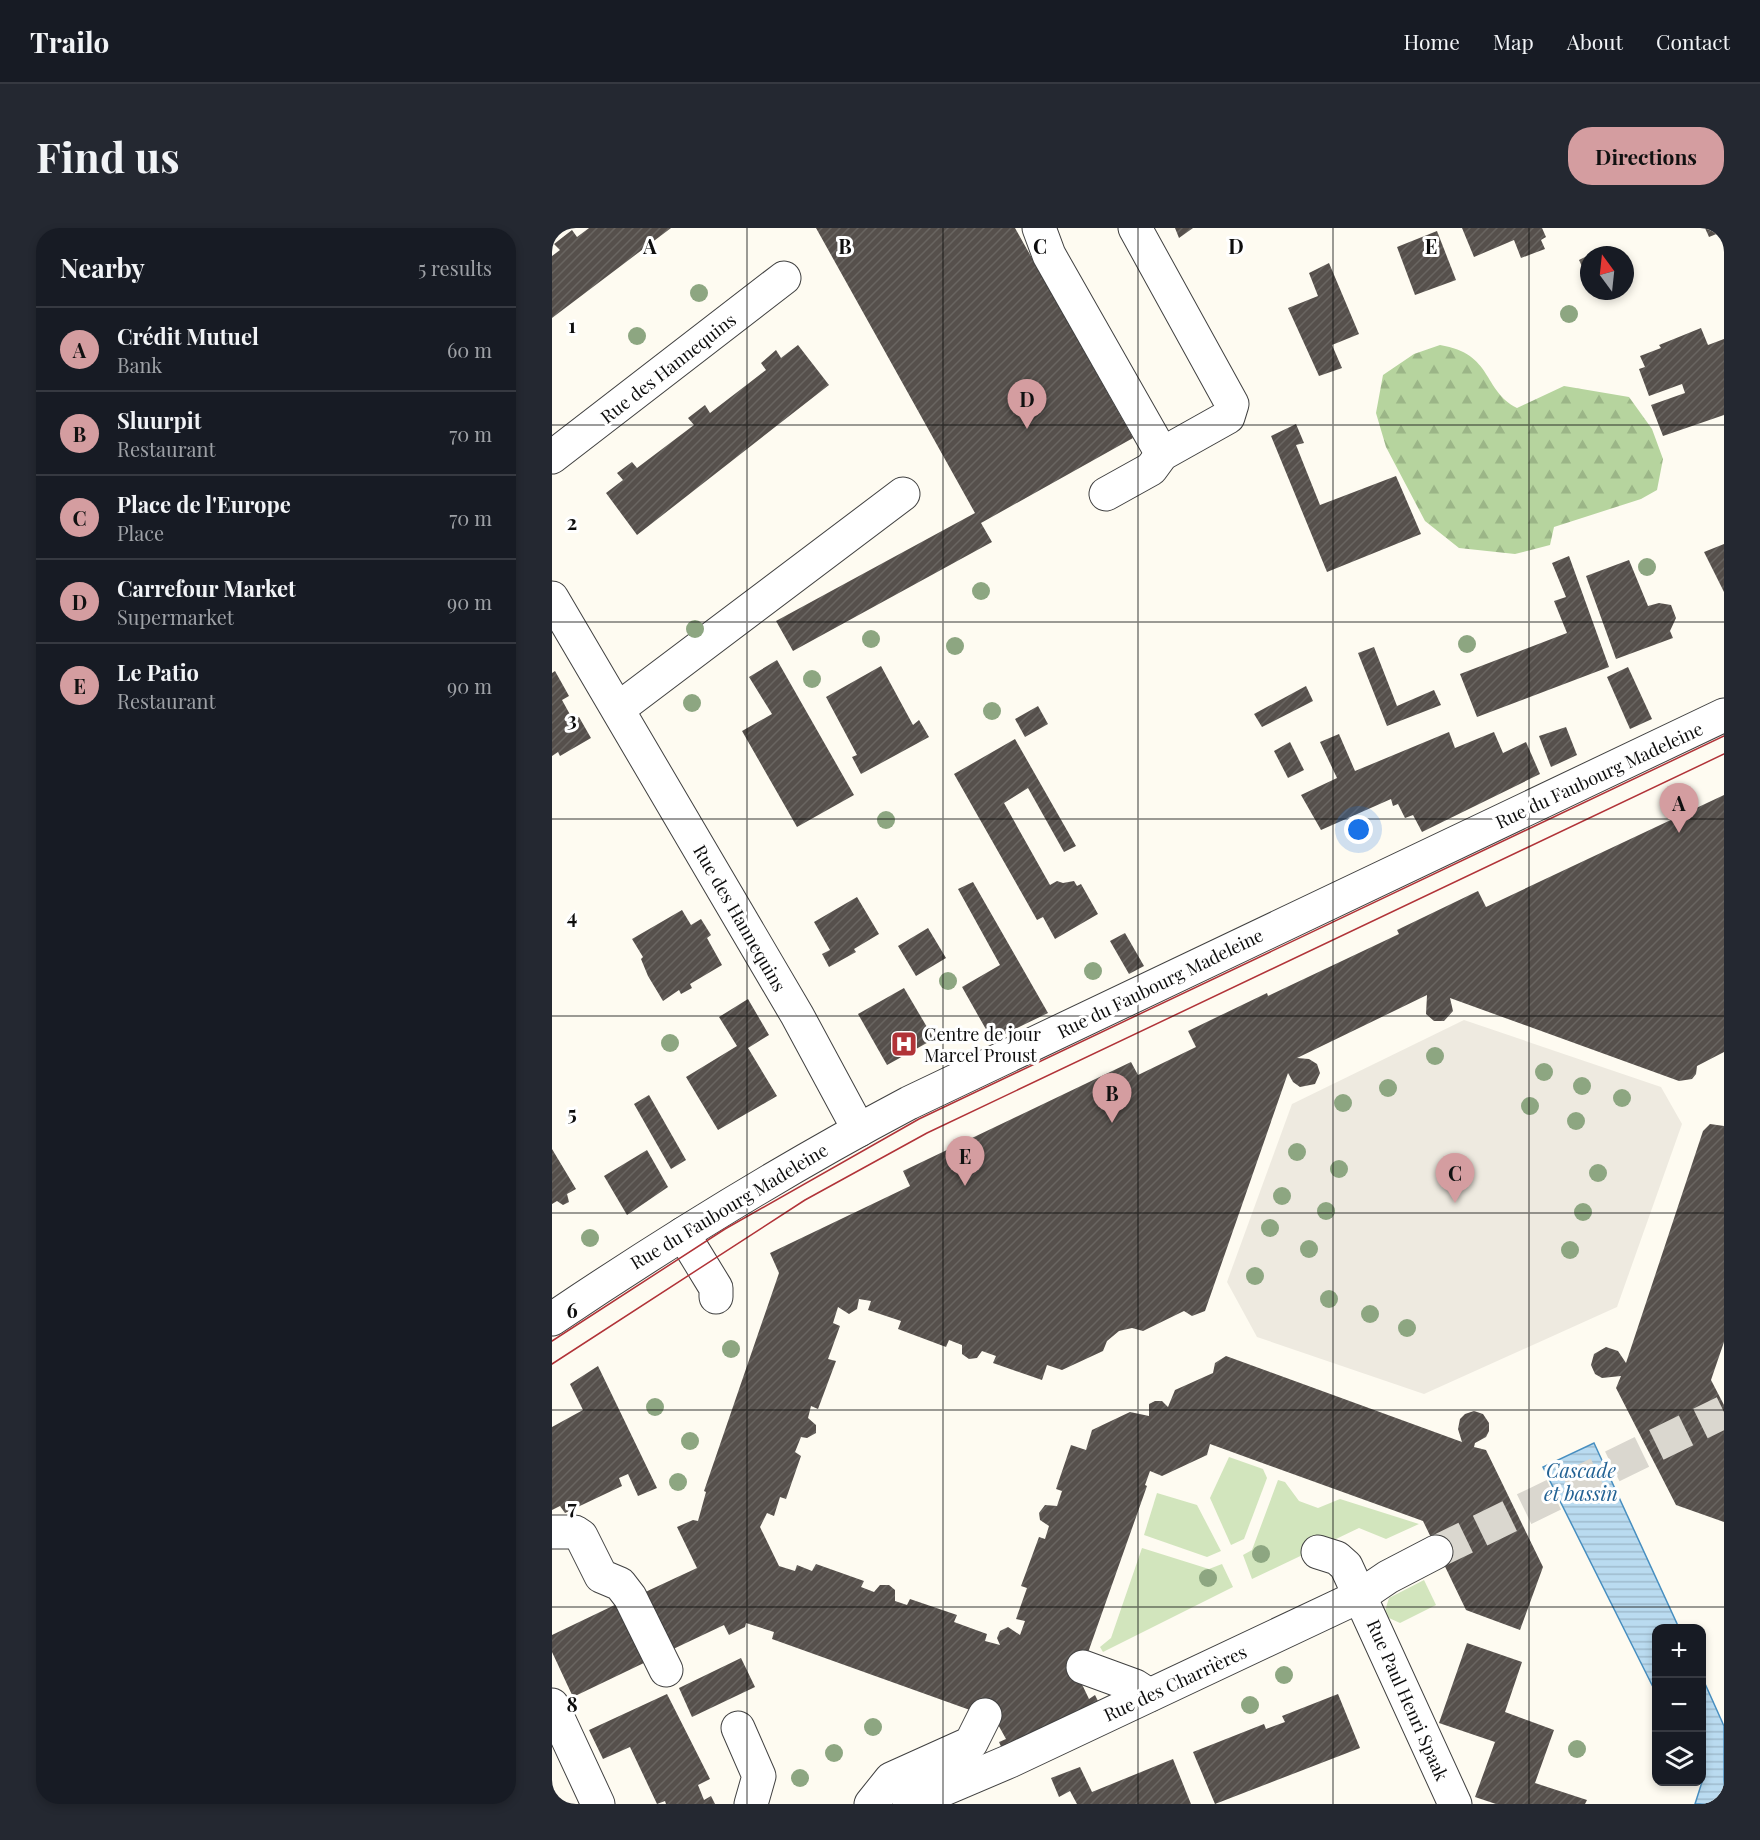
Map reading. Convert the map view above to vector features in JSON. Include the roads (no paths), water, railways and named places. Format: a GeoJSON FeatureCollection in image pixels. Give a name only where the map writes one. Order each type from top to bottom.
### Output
{"type":"FeatureCollection","features":[{"type":"Feature","properties":{"kind":"street"},"geometry":{"type":"LineString","coordinates":[[1039,228],[1050,255],[1162,454]]}},
{"type":"Feature","properties":{"kind":"street"},"geometry":{"type":"LineString","coordinates":[[1106,494],[1151,469],[1162,454],[1228,417],[1232,404],[1135,228]]}},
{"type":"Feature","properties":{"kind":"street","name":"Rue des Hannequins"},"geometry":{"type":"LineString","coordinates":[[552,457],[784,278]]}},
{"type":"Feature","properties":{"kind":"street"},"geometry":{"type":"LineString","coordinates":[[618,709],[903,494]]}},
{"type":"Feature","properties":{"kind":"street","name":"Rue des Hannequins"},"geometry":{"type":"LineString","coordinates":[[552,598],[797,1015],[859,1130]]}},
{"type":"Feature","properties":{"kind":"street","name":"Rue du Faubourg Madeleine"},"geometry":{"type":"LineString","coordinates":[[552,1319],[683,1234],[816,1153],[859,1130],[1214,956],[1724,715]]}},
{"type":"Feature","properties":{"kind":"street"},"geometry":{"type":"LineString","coordinates":[[683,1234],[716,1288],[716,1297]]}},
{"type":"Feature","properties":{"kind":"street"},"geometry":{"type":"LineString","coordinates":[[552,1532],[574,1532],[580,1536],[600,1576],[620,1584],[630,1597],[666,1671]]}},
{"type":"Feature","properties":{"kind":"street","name":"Rue Paul Henri Spaak"},"geometry":{"type":"LineString","coordinates":[[1318,1552],[1337,1558],[1346,1566],[1455,1804]]}},
{"type":"Feature","properties":{"kind":"street","name":"Rue des Charrières"},"geometry":{"type":"LineString","coordinates":[[909,1804],[1010,1761],[1360,1596],[1388,1577],[1436,1552]]}},
{"type":"Feature","properties":{"kind":"street"},"geometry":{"type":"LineString","coordinates":[[1083,1667],[1135,1686],[1149,1695]]}},
{"type":"Feature","properties":{"kind":"street"},"geometry":{"type":"LineString","coordinates":[[552,1705],[598,1804]]}},
{"type":"Feature","properties":{"kind":"street"},"geometry":{"type":"LineString","coordinates":[[871,1804],[891,1779],[971,1743],[985,1715]]}},
{"type":"Feature","properties":{"kind":"street"},"geometry":{"type":"LineString","coordinates":[[738,1728],[759,1776],[751,1804]]}},
{"type":"Feature","properties":{"kind":"water","name":"Cascade et bassin"},"geometry":{"type":"Polygon","coordinates":[[[1594,1443],[1677,1624],[1652,1624],[1652,1685],[1543,1467],[1594,1443]]]}},
{"type":"Feature","properties":{"kind":"water"},"geometry":{"type":"Polygon","coordinates":[[[1706,1686],[1724,1726],[1724,1804],[1695,1804],[1701,1786],[1706,1786],[1706,1686]]]}},
{"type":"Feature","properties":{"kind":"tunnel"},"geometry":{"type":"LineString","coordinates":[[1436,1552],[1724,1412]]}},
{"type":"Feature","properties":{"kind":"tram line"},"geometry":{"type":"LineString","coordinates":[[552,1341],[725,1229],[919,1119],[1724,736]]}},
{"type":"Feature","properties":{"kind":"tram line"},"geometry":{"type":"LineString","coordinates":[[552,1364],[805,1200],[927,1133],[1724,754]]}},
{"type":"Feature","properties":{"kind":"place","name":"Carrefour Market"},"geometry":{"type":"Point","coordinates":[1027,429]}},
{"type":"Feature","properties":{"kind":"place","name":"Crédit Mutuel"},"geometry":{"type":"Point","coordinates":[1679,833]}},
{"type":"Feature","properties":{"kind":"place","name":"Centre de jour Marcel Proust"},"geometry":{"type":"Point","coordinates":[904,1044]}},
{"type":"Feature","properties":{"kind":"place","name":"Sluurpit"},"geometry":{"type":"Point","coordinates":[1112,1123]}},
{"type":"Feature","properties":{"kind":"place","name":"Le Patio"},"geometry":{"type":"Point","coordinates":[965,1186]}},
{"type":"Feature","properties":{"kind":"place","name":"Place de l'Europe"},"geometry":{"type":"Point","coordinates":[1455,1203]}}]}
